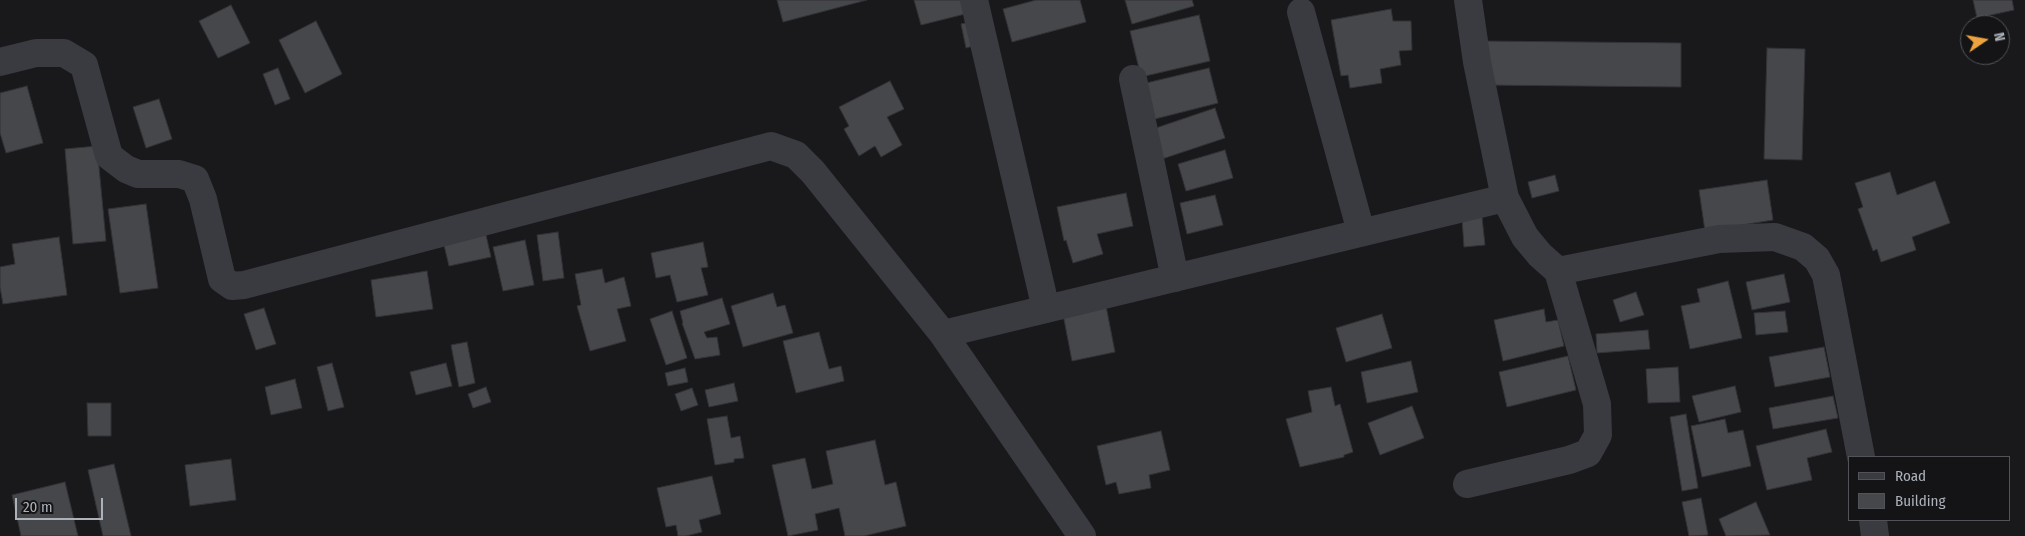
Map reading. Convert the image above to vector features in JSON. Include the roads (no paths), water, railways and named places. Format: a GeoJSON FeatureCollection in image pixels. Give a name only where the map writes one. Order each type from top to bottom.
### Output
{"type":"FeatureCollection","features":[{"type":"Feature","properties":{"kind":"street"},"geometry":{"type":"LineString","coordinates":[[974,0],[1046,309]]}},
{"type":"Feature","properties":{"kind":"street"},"geometry":{"type":"LineString","coordinates":[[1467,484],[1569,460],[1588,452],[1598,435],[1597,404],[1558,272],[1525,237],[1505,198],[1477,62],[1468,0]]}},
{"type":"Feature","properties":{"kind":"street"},"geometry":{"type":"LineString","coordinates":[[1301,12],[1361,232]]}},
{"type":"Feature","properties":{"kind":"street"},"geometry":{"type":"LineString","coordinates":[[0,62],[36,53],[64,53],[84,65],[110,156],[126,169],[138,174],[179,174],[195,179],[203,199],[222,279],[232,286],[771,146],[796,155],[813,172],[943,334],[1082,536]]}},
{"type":"Feature","properties":{"kind":"street"},"geometry":{"type":"LineString","coordinates":[[1133,79],[1175,278]]}},
{"type":"Feature","properties":{"kind":"street"},"geometry":{"type":"LineString","coordinates":[[943,334],[1505,198]]}},
{"type":"Feature","properties":{"kind":"street"},"geometry":{"type":"LineString","coordinates":[[1558,272],[1719,239],[1775,237],[1802,247],[1818,259],[1826,275],[1861,456]]}},
{"type":"Feature","properties":{"kind":"street"},"geometry":{"type":"LineString","coordinates":[[1873,521],[1875,536]]}}]}
